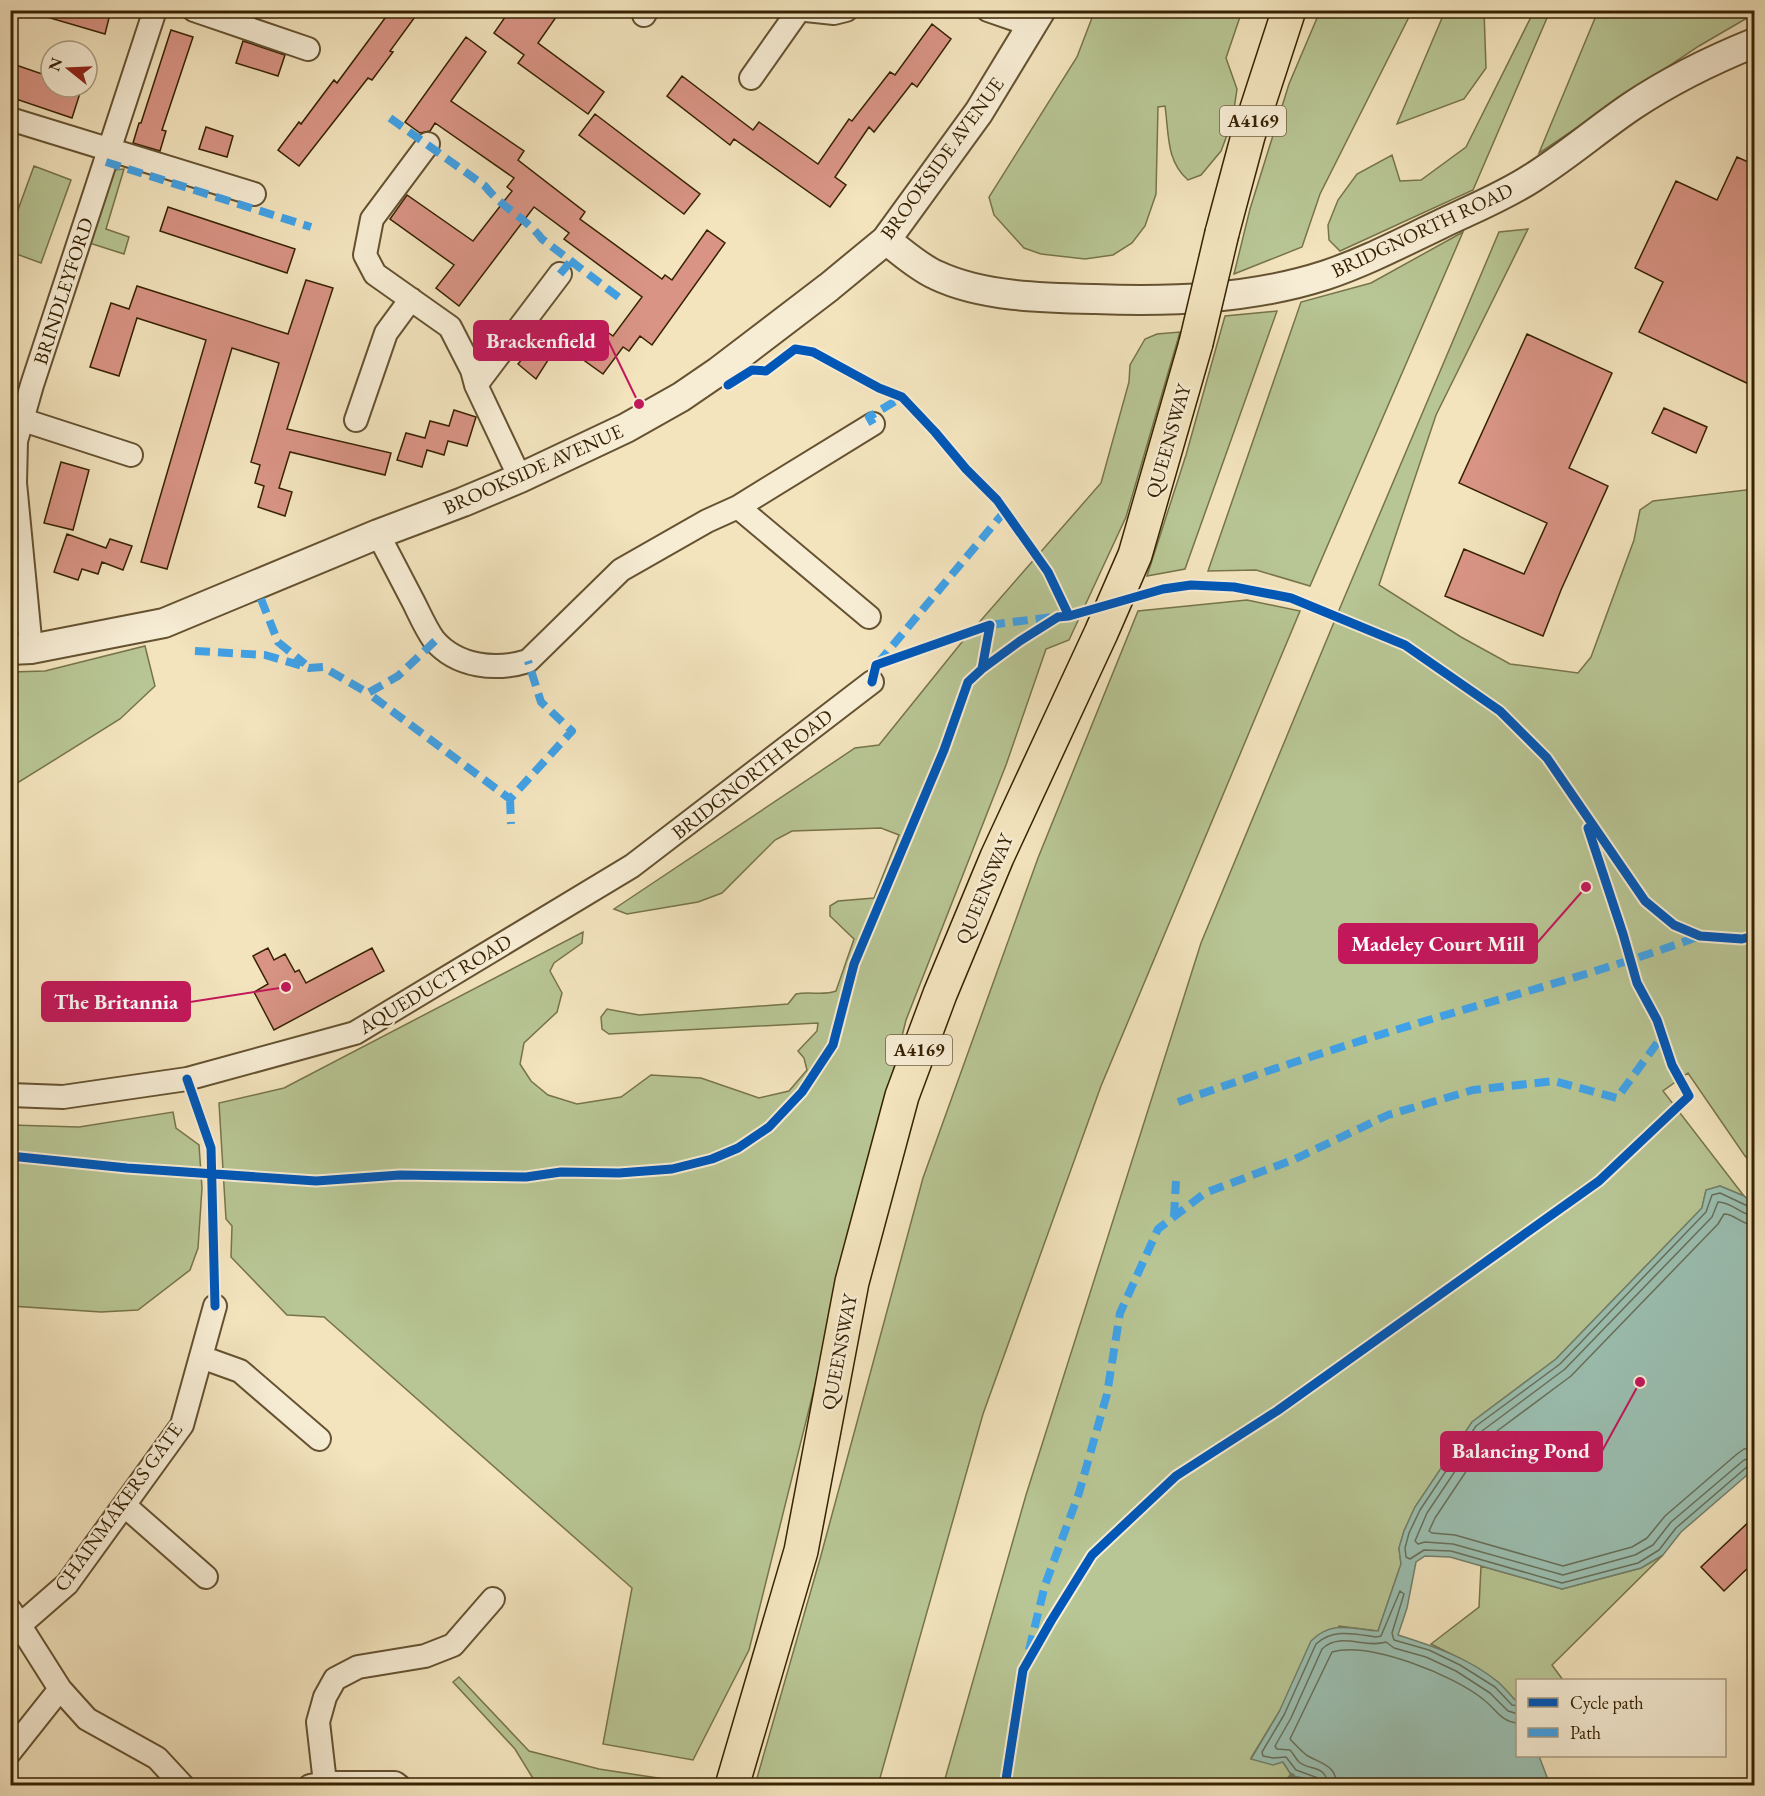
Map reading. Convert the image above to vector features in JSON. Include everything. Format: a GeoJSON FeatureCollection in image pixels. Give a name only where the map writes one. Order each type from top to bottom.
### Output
{"type":"FeatureCollection","features":[{"type":"Feature","properties":{"kind":"main road","name":"QUEENSWAY"},"geometry":{"type":"LineString","coordinates":[[732,1785],[801,1551],[852,1282],[902,1096],[940,994],[997,857],[1135,555],[1196,343],[1248,136],[1289,10]]}},
{"type":"Feature","properties":{"kind":"street","name":"BRINDLEYFORD"},"geometry":{"type":"LineString","coordinates":[[21,650],[15,483],[16,441],[32,385],[155,10]]}},
{"type":"Feature","properties":{"kind":"street"},"geometry":{"type":"LineString","coordinates":[[194,10],[308,49]]}},
{"type":"Feature","properties":{"kind":"street"},"geometry":{"type":"LineString","coordinates":[[751,78],[799,10]]}},
{"type":"Feature","properties":{"kind":"street"},"geometry":{"type":"LineString","coordinates":[[806,10],[834,13],[846,10]]}},
{"type":"Feature","properties":{"kind":"street"},"geometry":{"type":"LineString","coordinates":[[988,10],[1037,18]]}},
{"type":"Feature","properties":{"kind":"street","name":"BROOKSIDE AVENUE"},"geometry":{"type":"LineString","coordinates":[[21,650],[164,623],[520,478],[626,428],[681,397],[719,371],[829,287],[886,240],[979,112],[1037,18]]}},
{"type":"Feature","properties":{"kind":"street","name":"BRIDGNORTH ROAD"},"geometry":{"type":"LineString","coordinates":[[886,240],[921,267],[955,284],[998,292],[1046,297],[1121,300],[1194,299],[1242,293],[1298,282],[1334,272],[1366,259],[1509,192],[1672,80],[1712,60],[1755,43]]}},
{"type":"Feature","properties":{"kind":"street"},"geometry":{"type":"LineString","coordinates":[[10,119],[254,194]]}},
{"type":"Feature","properties":{"kind":"street"},"geometry":{"type":"LineString","coordinates":[[428,144],[372,219],[365,255],[375,274],[450,327],[472,370],[476,385],[520,478]]}},
{"type":"Feature","properties":{"kind":"street"},"geometry":{"type":"LineString","coordinates":[[476,385],[560,274]]}},
{"type":"Feature","properties":{"kind":"street"},"geometry":{"type":"LineString","coordinates":[[356,420],[386,333],[411,299]]}},
{"type":"Feature","properties":{"kind":"street"},"geometry":{"type":"LineString","coordinates":[[23,420],[131,455]]}},
{"type":"Feature","properties":{"kind":"street"},"geometry":{"type":"LineString","coordinates":[[378,534],[435,640],[460,658],[487,667],[502,667],[528,661],[621,570],[707,521],[738,507],[873,424]]}},
{"type":"Feature","properties":{"kind":"street"},"geometry":{"type":"LineString","coordinates":[[738,507],[869,616]]}},
{"type":"Feature","properties":{"kind":"street","name":"BRIDGNORTH ROAD"},"geometry":{"type":"LineString","coordinates":[[632,866],[872,682]]}},
{"type":"Feature","properties":{"kind":"street","name":"AQUEDUCT ROAD"},"geometry":{"type":"LineString","coordinates":[[10,1095],[63,1097],[188,1079],[355,1033],[632,866]]}},
{"type":"Feature","properties":{"kind":"street","name":"CHAINMAKERS GATE"},"geometry":{"type":"LineString","coordinates":[[15,1618],[67,1584],[182,1425],[216,1306]]}},
{"type":"Feature","properties":{"kind":"street"},"geometry":{"type":"LineString","coordinates":[[201,1357],[240,1371],[319,1438]]}},
{"type":"Feature","properties":{"kind":"street"},"geometry":{"type":"LineString","coordinates":[[124,1505],[206,1577]]}},
{"type":"Feature","properties":{"kind":"street"},"geometry":{"type":"LineString","coordinates":[[399,1785],[318,1784],[318,1722],[325,1697],[335,1679],[358,1667],[424,1656],[453,1645],[493,1599]]}},
{"type":"Feature","properties":{"kind":"street"},"geometry":{"type":"LineString","coordinates":[[15,1618],[60,1689],[87,1719],[157,1758],[183,1785]]}},
{"type":"Feature","properties":{"kind":"street"},"geometry":{"type":"LineString","coordinates":[[10,1752],[60,1689]]}},
{"type":"Feature","properties":{"kind":"green space"},"geometry":{"type":"Polygon","coordinates":[[[1095,10],[1242,11],[1226,58],[1237,89],[1232,122],[1221,151],[1201,175],[1188,180],[1181,173],[1172,156],[1165,106],[1158,107],[1156,194],[1145,226],[1132,243],[1113,255],[1085,259],[1041,254],[1024,248],[994,215],[989,197],[1077,57],[1095,10]]]}},
{"type":"Feature","properties":{"kind":"green space"},"geometry":{"type":"Polygon","coordinates":[[[1320,11],[1412,11],[1320,194],[1302,247],[1234,274],[1250,209],[1289,84],[1320,11]]]}},
{"type":"Feature","properties":{"kind":"green space"},"geometry":{"type":"Polygon","coordinates":[[[1445,11],[1484,11],[1486,68],[1464,99],[1397,124],[1445,11]]]}},
{"type":"Feature","properties":{"kind":"green space"},"geometry":{"type":"Polygon","coordinates":[[[1534,11],[1550,11],[1473,190],[1340,251],[1329,240],[1328,225],[1338,200],[1357,174],[1392,155],[1400,181],[1421,180],[1466,147],[1534,11]]]}},
{"type":"Feature","properties":{"kind":"green space"},"geometry":{"type":"Polygon","coordinates":[[[1598,11],[1754,11],[1754,14],[1699,46],[1539,153],[1598,11]]]}},
{"type":"Feature","properties":{"kind":"green space"},"geometry":{"type":"Polygon","coordinates":[[[34,166],[71,180],[41,263],[11,252],[11,229],[34,166]]]}},
{"type":"Feature","properties":{"kind":"green space"},"geometry":{"type":"Polygon","coordinates":[[[124,169],[106,229],[129,237],[124,254],[80,240],[103,171],[124,169]]]}},
{"type":"Feature","properties":{"kind":"green space"},"geometry":{"type":"Polygon","coordinates":[[[1528,229],[1436,415],[1379,585],[1461,637],[1510,664],[1578,673],[1591,657],[1634,540],[1640,510],[1653,501],[1754,489],[1754,1165],[1745,1156],[1688,1073],[1663,1091],[1744,1196],[1720,1186],[1706,1190],[1702,1208],[1556,1359],[1472,1422],[1415,1507],[1404,1531],[1399,1548],[1401,1564],[1378,1631],[1339,1626],[1279,1712],[1251,1758],[1283,1762],[1292,1776],[1320,1785],[943,1786],[1026,1495],[1201,943],[1499,232],[1528,229]]]}},
{"type":"Feature","properties":{"kind":"green space"},"geometry":{"type":"Polygon","coordinates":[[[1463,232],[1310,586],[1256,570],[1208,571],[1301,302],[1371,283],[1463,232]]]}},
{"type":"Feature","properties":{"kind":"green space"},"geometry":{"type":"Polygon","coordinates":[[[1277,311],[1185,569],[1147,576],[1186,455],[1225,316],[1277,311]]]}},
{"type":"Feature","properties":{"kind":"green space"},"geometry":{"type":"Polygon","coordinates":[[[1180,332],[1126,517],[1069,640],[1046,649],[1006,765],[906,1020],[749,1650],[693,1760],[603,1744],[632,1588],[324,1317],[287,1315],[231,1257],[232,1226],[226,1219],[219,1103],[284,1088],[583,932],[582,943],[554,963],[550,971],[562,993],[557,1012],[524,1043],[520,1064],[531,1081],[548,1095],[577,1104],[621,1097],[651,1075],[701,1078],[759,1098],[789,1091],[807,1070],[804,1058],[798,1051],[817,1031],[818,1023],[609,1034],[602,1029],[601,1017],[607,1009],[639,1015],[788,1004],[796,994],[836,991],[854,939],[830,916],[830,906],[838,901],[874,898],[899,835],[881,828],[792,831],[775,840],[722,893],[698,902],[627,914],[614,909],[855,748],[879,745],[962,642],[1101,483],[1129,382],[1130,365],[1145,339],[1157,334],[1180,332]]]}},
{"type":"Feature","properties":{"kind":"green space"},"geometry":{"type":"Polygon","coordinates":[[[1247,600],[1300,611],[1101,1086],[983,1414],[878,1785],[755,1785],[820,1559],[923,1178],[1038,858],[1138,611],[1247,600]]]}},
{"type":"Feature","properties":{"kind":"green space"},"geometry":{"type":"Polygon","coordinates":[[[145,646],[155,686],[120,719],[11,787],[11,672],[45,671],[145,646]]]}},
{"type":"Feature","properties":{"kind":"green space"},"geometry":{"type":"Polygon","coordinates":[[[173,1112],[176,1128],[199,1145],[202,1188],[198,1248],[190,1270],[138,1310],[101,1312],[11,1306],[11,1125],[79,1127],[173,1112]]]}},
{"type":"Feature","properties":{"kind":"green space"},"geometry":{"type":"Polygon","coordinates":[[[1663,1555],[1552,1665],[1562,1679],[1516,1679],[1516,1701],[1498,1682],[1463,1660],[1431,1644],[1479,1607],[1481,1566],[1562,1589],[1641,1568],[1663,1555]]]}},
{"type":"Feature","properties":{"kind":"green space"},"geometry":{"type":"Polygon","coordinates":[[[459,1677],[529,1751],[599,1769],[671,1780],[685,1785],[537,1785],[515,1749],[453,1682],[459,1677]]]}},
{"type":"Feature","properties":{"kind":"water"},"geometry":{"type":"Polygon","coordinates":[[[1720,1186],[1744,1196],[1754,1205],[1754,1469],[1681,1532],[1663,1555],[1641,1568],[1562,1589],[1450,1557],[1425,1556],[1416,1562],[1407,1608],[1398,1635],[1463,1659],[1501,1684],[1516,1701],[1516,1757],[1539,1757],[1550,1785],[1320,1785],[1292,1776],[1283,1762],[1273,1765],[1251,1759],[1279,1712],[1311,1641],[1319,1634],[1335,1628],[1378,1631],[1401,1564],[1399,1548],[1404,1531],[1415,1507],[1472,1422],[1556,1359],[1702,1208],[1706,1190],[1720,1186]]]}},
{"type":"Feature","properties":{"kind":"building"},"geometry":{"type":"Polygon","coordinates":[[[41,10],[111,10],[105,34],[40,15],[41,10]]]}},
{"type":"Feature","properties":{"kind":"building"},"geometry":{"type":"Polygon","coordinates":[[[391,10],[420,10],[372,80],[368,78],[299,166],[278,150],[334,80],[337,83],[391,10]]]}},
{"type":"Feature","properties":{"kind":"building"},"geometry":{"type":"Polygon","coordinates":[[[510,10],[561,10],[538,43],[604,92],[588,114],[518,63],[524,55],[494,33],[510,10]]]}},
{"type":"Feature","properties":{"kind":"building"},"geometry":{"type":"Polygon","coordinates":[[[932,24],[951,39],[917,87],[912,83],[874,132],[869,127],[835,177],[846,185],[830,207],[734,139],[730,145],[667,96],[682,76],[753,130],[759,122],[818,164],[849,119],[852,121],[890,72],[895,75],[932,24]]]}},
{"type":"Feature","properties":{"kind":"building"},"geometry":{"type":"Polygon","coordinates":[[[171,30],[193,37],[162,130],[166,131],[160,151],[133,143],[171,30]]]}},
{"type":"Feature","properties":{"kind":"building"},"geometry":{"type":"Polygon","coordinates":[[[466,37],[486,52],[451,101],[524,151],[518,160],[585,212],[580,219],[662,279],[665,275],[672,280],[707,230],[725,243],[652,345],[640,336],[629,351],[623,347],[603,374],[585,361],[606,331],[613,336],[642,297],[564,239],[569,233],[534,207],[459,306],[436,288],[454,265],[390,219],[407,195],[473,241],[512,191],[507,187],[514,178],[435,123],[430,131],[420,133],[405,122],[466,37]]]}},
{"type":"Feature","properties":{"kind":"building"},"geometry":{"type":"Polygon","coordinates":[[[243,41],[285,55],[278,76],[236,63],[243,41]]]}},
{"type":"Feature","properties":{"kind":"building"},"geometry":{"type":"Polygon","coordinates":[[[10,63],[39,73],[39,99],[78,99],[72,118],[10,97],[10,63]]]}},
{"type":"Feature","properties":{"kind":"building"},"geometry":{"type":"Polygon","coordinates":[[[595,114],[700,194],[684,214],[579,135],[595,114]]]}},
{"type":"Feature","properties":{"kind":"building"},"geometry":{"type":"Polygon","coordinates":[[[206,127],[233,136],[227,157],[199,149],[206,127]]]}},
{"type":"Feature","properties":{"kind":"building"},"geometry":{"type":"Polygon","coordinates":[[[1737,157],[1755,165],[1755,387],[1639,332],[1663,282],[1635,268],[1676,181],[1717,200],[1737,157]]]}},
{"type":"Feature","properties":{"kind":"building"},"geometry":{"type":"Polygon","coordinates":[[[168,207],[295,249],[287,273],[160,231],[168,207]]]}},
{"type":"Feature","properties":{"kind":"building"},"geometry":{"type":"Polygon","coordinates":[[[306,280],[333,288],[287,429],[391,453],[385,475],[290,452],[279,488],[292,492],[285,516],[258,507],[264,486],[255,483],[260,465],[251,462],[279,363],[232,348],[167,569],[141,562],[206,340],[137,318],[119,376],[90,367],[111,303],[129,309],[137,286],[288,334],[306,280]]]}},
{"type":"Feature","properties":{"kind":"building"},"geometry":{"type":"Polygon","coordinates":[[[1527,334],[1612,373],[1569,468],[1608,486],[1543,636],[1445,596],[1464,549],[1524,574],[1547,523],[1459,483],[1527,334]]]}},
{"type":"Feature","properties":{"kind":"building"},"geometry":{"type":"Polygon","coordinates":[[[537,341],[552,354],[536,379],[518,364],[537,341]]]}},
{"type":"Feature","properties":{"kind":"building"},"geometry":{"type":"Polygon","coordinates":[[[1664,408],[1707,427],[1696,453],[1652,433],[1664,408]]]}},
{"type":"Feature","properties":{"kind":"building"},"geometry":{"type":"Polygon","coordinates":[[[454,410],[476,417],[467,446],[448,441],[444,455],[427,450],[422,467],[397,460],[406,433],[425,438],[430,421],[449,426],[454,410]]]}},
{"type":"Feature","properties":{"kind":"building"},"geometry":{"type":"Polygon","coordinates":[[[61,462],[89,470],[73,530],[44,523],[61,462]]]}},
{"type":"Feature","properties":{"kind":"building"},"geometry":{"type":"Polygon","coordinates":[[[67,534],[106,548],[110,539],[132,546],[123,570],[102,562],[98,574],[82,569],[78,580],[54,572],[67,534]]]}},
{"type":"Feature","properties":{"kind":"building"},"geometry":{"type":"Polygon","coordinates":[[[268,948],[274,960],[285,954],[295,972],[299,970],[306,983],[372,948],[384,971],[274,1030],[254,992],[268,984],[253,956],[268,948]]]}},
{"type":"Feature","properties":{"kind":"building"},"geometry":{"type":"Polygon","coordinates":[[[1755,1516],[1755,1561],[1724,1591],[1701,1567],[1755,1516]]]}},
{"type":"Feature","properties":{"kind":"waterway"},"geometry":{"type":"LineString","coordinates":[[1284,1786],[1292,1776]]}},
{"type":"Feature","properties":{"kind":"marked path"},"geometry":{"type":"LineString","coordinates":[[390,118],[485,186],[542,239],[621,299]]}},
{"type":"Feature","properties":{"kind":"marked path"},"geometry":{"type":"LineString","coordinates":[[106,162],[311,227]]}},
{"type":"Feature","properties":{"kind":"marked path"},"geometry":{"type":"LineString","coordinates":[[560,274],[571,261]]}},
{"type":"Feature","properties":{"kind":"marked path"},"geometry":{"type":"LineString","coordinates":[[873,424],[869,417],[902,397]]}},
{"type":"Feature","properties":{"kind":"marked path"},"geometry":{"type":"LineString","coordinates":[[878,663],[1005,511]]}},
{"type":"Feature","properties":{"kind":"marked path"},"geometry":{"type":"LineString","coordinates":[[261,599],[278,642],[305,664]]}},
{"type":"Feature","properties":{"kind":"marked path"},"geometry":{"type":"LineString","coordinates":[[990,625],[1052,617]]}},
{"type":"Feature","properties":{"kind":"marked path"},"geometry":{"type":"LineString","coordinates":[[435,641],[398,676],[368,693],[510,799],[572,731],[541,702],[528,661]]}},
{"type":"Feature","properties":{"kind":"marked path"},"geometry":{"type":"LineString","coordinates":[[195,651],[265,655],[309,668],[323,667],[368,693]]}},
{"type":"Feature","properties":{"kind":"marked path"},"geometry":{"type":"LineString","coordinates":[[510,799],[511,824]]}},
{"type":"Feature","properties":{"kind":"marked path"},"geometry":{"type":"LineString","coordinates":[[1178,1102],[1363,1040],[1598,970],[1700,936]]}},
{"type":"Feature","properties":{"kind":"marked path"},"geometry":{"type":"LineString","coordinates":[[1029,1650],[1045,1585],[1079,1493],[1107,1394],[1120,1313],[1158,1229],[1205,1193],[1295,1159],[1388,1115],[1473,1090],[1554,1081],[1617,1098],[1663,1035]]}},
{"type":"Feature","properties":{"kind":"marked path"},"geometry":{"type":"LineString","coordinates":[[1174,1217],[1176,1181]]}},
{"type":"Feature","properties":{"kind":"marked path"},"geometry":{"type":"LineString","coordinates":[[696,1781],[709,1786]]}},
{"type":"Feature","properties":{"kind":"cycle path"},"geometry":{"type":"LineString","coordinates":[[728,385],[752,370],[766,371],[795,349],[813,352],[879,388],[902,397],[997,500],[1048,572],[1069,616]]}},
{"type":"Feature","properties":{"kind":"cycle path"},"geometry":{"type":"LineString","coordinates":[[10,1156],[127,1168],[316,1181],[400,1175],[526,1177],[561,1172],[619,1173],[672,1169],[712,1159],[738,1148],[769,1127],[802,1092],[833,1045],[854,964],[944,750],[968,682],[1020,641],[1058,617],[1069,616],[1163,589],[1191,585],[1234,587],[1291,598],[1405,645],[1500,711],[1547,758],[1645,901],[1674,925],[1700,936],[1742,939],[1754,936]]}},
{"type":"Feature","properties":{"kind":"cycle path"},"geometry":{"type":"LineString","coordinates":[[872,682],[876,665],[990,625],[982,669]]}},
{"type":"Feature","properties":{"kind":"cycle path"},"geometry":{"type":"LineString","coordinates":[[1005,1786],[1023,1670],[1092,1555],[1176,1476],[1277,1411],[1599,1181],[1689,1096],[1672,1065],[1657,1020],[1637,983],[1588,828]]}},
{"type":"Feature","properties":{"kind":"cycle path"},"geometry":{"type":"LineString","coordinates":[[187,1079],[211,1148],[215,1306]]}},
{"type":"Feature","properties":{"kind":"place","name":"Brackenfield"},"geometry":{"type":"Point","coordinates":[639,404]}},
{"type":"Feature","properties":{"kind":"place","name":"Madeley Court Mill"},"geometry":{"type":"Point","coordinates":[1586,887]}},
{"type":"Feature","properties":{"kind":"place","name":"The Britannia"},"geometry":{"type":"Point","coordinates":[286,987]}},
{"type":"Feature","properties":{"kind":"place","name":"Balancing Pond"},"geometry":{"type":"Point","coordinates":[1640,1382]}}]}
